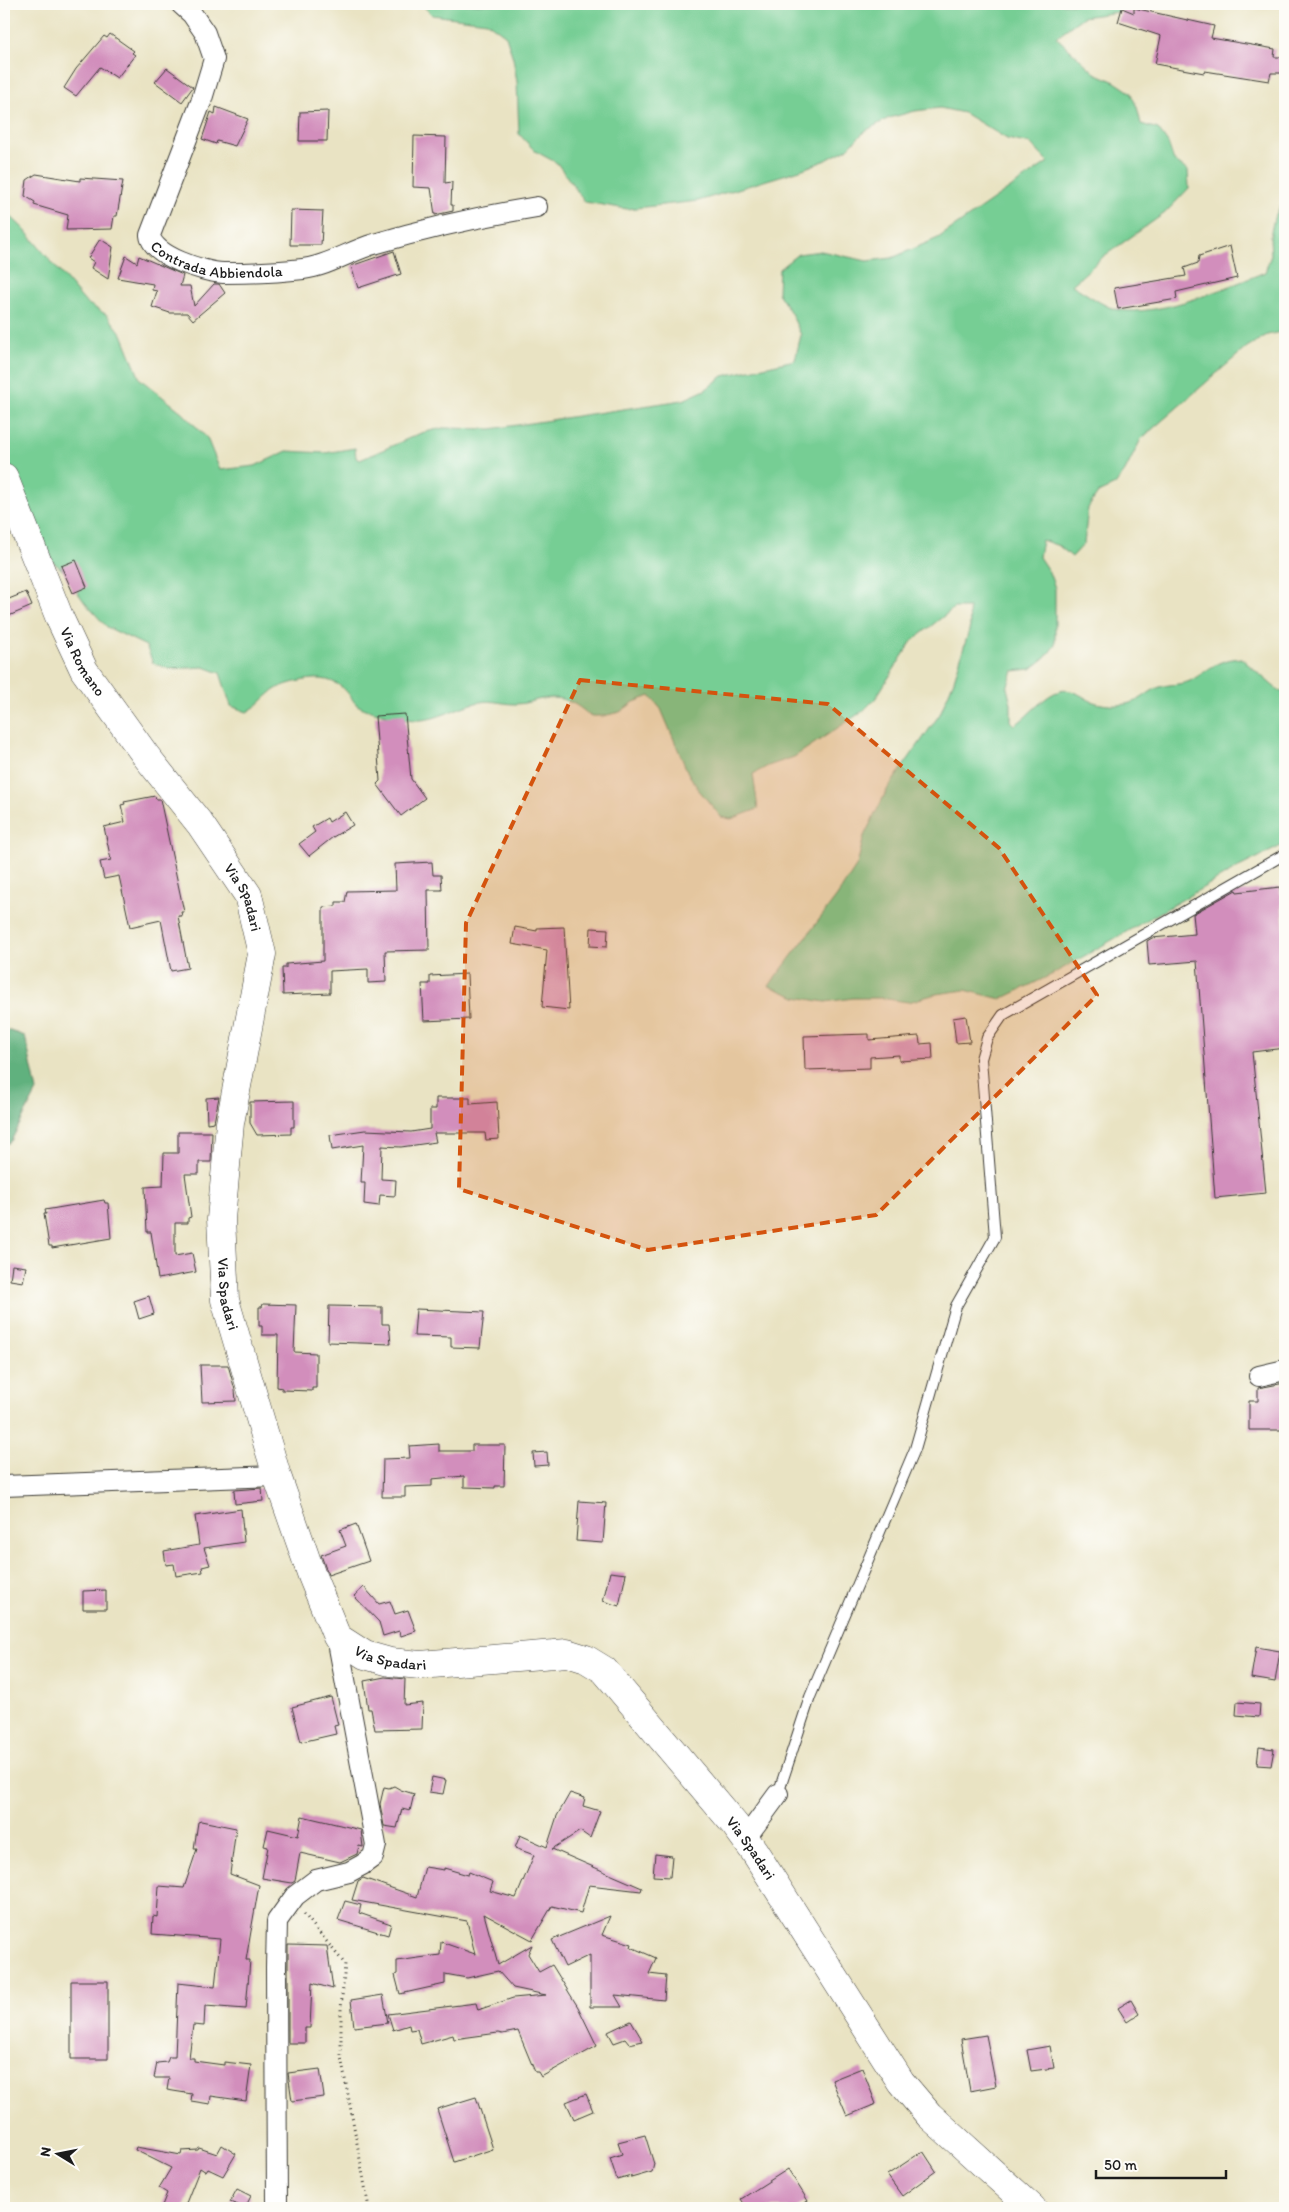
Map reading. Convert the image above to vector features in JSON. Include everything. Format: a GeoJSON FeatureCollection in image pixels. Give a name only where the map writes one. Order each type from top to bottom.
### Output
{"type":"FeatureCollection","features":[{"type":"Feature","properties":{"kind":"street","name":"Contrada Abbiendola"},"geometry":{"type":"LineString","coordinates":[[181,4],[192,14],[205,33],[214,59],[201,102],[150,235],[151,240],[161,252],[198,268],[222,273],[303,269],[325,264],[368,246],[408,234],[537,207]]}},
{"type":"Feature","properties":{"kind":"street","name":"Via Romano"},"geometry":{"type":"LineString","coordinates":[[4,477],[60,619],[84,670],[146,756],[200,824]]}},
{"type":"Feature","properties":{"kind":"street","name":"Via Spadari"},"geometry":{"type":"LineString","coordinates":[[200,824],[248,895],[262,954],[230,1123],[221,1219],[222,1268],[227,1309],[277,1476],[312,1576],[337,1637],[365,1656],[390,1662],[420,1665],[567,1653],[586,1659],[604,1670],[745,1839],[901,2082],[929,2115],[1032,2208]]}},
{"type":"Feature","properties":{"kind":"street"},"geometry":{"type":"LineString","coordinates":[[1259,1376],[1285,1370]]}},
{"type":"Feature","properties":{"kind":"street"},"geometry":{"type":"LineString","coordinates":[[4,1486],[277,1476]]}},
{"type":"Feature","properties":{"kind":"street"},"geometry":{"type":"LineString","coordinates":[[277,2208],[277,1921],[294,1896],[316,1880],[349,1872],[362,1865],[373,1857],[376,1845],[337,1637]]}},
{"type":"Feature","properties":{"kind":"street"},"geometry":{"type":"LineString","coordinates":[[745,1839],[778,1794]]}},
{"type":"Feature","properties":{"kind":"lane"},"geometry":{"type":"LineString","coordinates":[[778,1794],[810,1697],[915,1450],[956,1306],[995,1237],[981,1059],[987,1038],[1004,1015],[1285,854]]}},
{"type":"Feature","properties":{"kind":"path"},"geometry":{"type":"LineString","coordinates":[[294,1896],[308,1921],[345,1964],[341,2009],[341,2057],[369,2208]]}},
{"type":"Feature","properties":{"kind":"highlighted area"},"geometry":{"type":"Polygon","coordinates":[[[580,680],[828,704],[999,848],[1097,995],[876,1215],[648,1250],[459,1189],[466,923],[580,680]]]}},
{"type":"Feature","properties":{"kind":"green space"},"geometry":{"type":"Polygon","coordinates":[[[421,4],[1121,4],[1118,12],[1083,17],[1056,37],[1095,73],[1115,82],[1130,92],[1137,107],[1141,124],[1158,129],[1168,143],[1174,161],[1188,171],[1189,188],[1165,213],[1104,256],[1072,285],[1109,307],[1125,311],[1144,310],[1187,301],[1265,272],[1271,255],[1270,237],[1274,218],[1285,198],[1285,331],[1267,335],[1247,347],[1141,439],[1125,471],[1115,485],[1098,493],[1088,508],[1084,544],[1072,557],[1059,546],[1042,540],[1039,557],[1049,572],[1055,588],[1055,645],[1045,658],[1031,669],[1013,671],[1007,688],[1011,704],[1011,721],[1015,725],[1048,697],[1060,691],[1072,691],[1099,704],[1128,704],[1137,701],[1160,687],[1190,681],[1219,663],[1241,658],[1279,691],[1285,693],[1285,844],[1239,867],[1053,974],[1001,999],[965,990],[936,994],[908,1002],[880,998],[853,998],[825,1002],[796,997],[769,986],[837,896],[857,865],[864,836],[888,788],[940,714],[954,680],[970,627],[969,608],[954,608],[912,641],[875,699],[863,711],[794,757],[768,766],[753,774],[758,809],[731,819],[721,817],[698,789],[688,773],[661,709],[650,696],[634,702],[620,712],[603,716],[590,716],[568,701],[549,698],[520,704],[489,701],[478,702],[434,718],[415,720],[387,715],[361,707],[336,683],[323,679],[313,679],[282,686],[247,712],[231,706],[220,673],[204,667],[169,669],[153,663],[146,646],[107,627],[85,603],[76,590],[71,577],[53,562],[4,458],[4,210],[23,228],[85,302],[107,315],[122,334],[140,379],[183,413],[207,438],[220,470],[255,466],[287,451],[325,453],[355,448],[356,458],[360,460],[421,433],[443,428],[491,429],[683,400],[705,390],[723,376],[795,360],[801,335],[791,313],[778,293],[779,269],[798,254],[821,251],[867,261],[892,258],[938,238],[1048,162],[1031,144],[1007,139],[964,113],[940,108],[915,111],[889,118],[865,131],[847,149],[824,161],[698,201],[627,209],[585,202],[557,163],[535,151],[519,134],[517,82],[513,58],[506,36],[487,22],[432,15],[421,4]]]}},
{"type":"Feature","properties":{"kind":"green space"},"geometry":{"type":"Polygon","coordinates":[[[4,1029],[25,1036],[37,1091],[11,1141],[4,1146],[4,1029]]]}},
{"type":"Feature","properties":{"kind":"building"},"geometry":{"type":"Polygon","coordinates":[[[1122,8],[1134,13],[1134,8],[1214,26],[1211,38],[1275,49],[1274,57],[1285,57],[1285,73],[1271,73],[1269,81],[1205,71],[1204,73],[1155,64],[1161,36],[1118,22],[1122,8]]]}},
{"type":"Feature","properties":{"kind":"building"},"geometry":{"type":"Polygon","coordinates":[[[110,34],[134,51],[132,53],[135,55],[117,78],[100,67],[76,96],[64,88],[76,69],[104,36],[107,38],[110,34]]]}},
{"type":"Feature","properties":{"kind":"building"},"geometry":{"type":"Polygon","coordinates":[[[167,68],[193,87],[182,102],[155,82],[167,68]]]}},
{"type":"Feature","properties":{"kind":"building"},"geometry":{"type":"Polygon","coordinates":[[[216,107],[248,119],[235,146],[217,141],[216,144],[202,139],[211,112],[215,114],[216,107]]]}},
{"type":"Feature","properties":{"kind":"building"},"geometry":{"type":"Polygon","coordinates":[[[328,111],[327,141],[299,141],[300,112],[328,111]]]}},
{"type":"Feature","properties":{"kind":"building"},"geometry":{"type":"Polygon","coordinates":[[[414,136],[446,137],[445,183],[452,182],[451,205],[453,205],[453,211],[435,215],[431,188],[413,187],[414,136]]]}},
{"type":"Feature","properties":{"kind":"building"},"geometry":{"type":"Polygon","coordinates":[[[36,174],[80,181],[80,178],[123,181],[117,216],[114,216],[112,229],[66,230],[68,215],[34,205],[35,202],[25,196],[27,180],[36,174]]]}},
{"type":"Feature","properties":{"kind":"building"},"geometry":{"type":"Polygon","coordinates":[[[291,210],[323,211],[321,245],[290,245],[291,210]]]}},
{"type":"Feature","properties":{"kind":"building"},"geometry":{"type":"Polygon","coordinates":[[[100,239],[113,247],[108,279],[91,268],[94,262],[88,258],[100,239]]]}},
{"type":"Feature","properties":{"kind":"building"},"geometry":{"type":"Polygon","coordinates":[[[1230,246],[1237,278],[1176,292],[1177,299],[1118,309],[1114,288],[1186,276],[1184,268],[1198,263],[1199,256],[1230,246]]]}},
{"type":"Feature","properties":{"kind":"building"},"geometry":{"type":"Polygon","coordinates":[[[394,251],[401,274],[358,288],[351,266],[394,251]]]}},
{"type":"Feature","properties":{"kind":"building"},"geometry":{"type":"Polygon","coordinates":[[[126,256],[137,263],[139,256],[183,275],[180,286],[190,286],[194,306],[214,284],[219,284],[225,293],[193,320],[187,313],[170,313],[152,307],[157,291],[152,290],[153,284],[118,278],[126,256]]]}},
{"type":"Feature","properties":{"kind":"building"},"geometry":{"type":"Polygon","coordinates":[[[76,560],[87,587],[73,593],[61,566],[76,560]]]}},
{"type":"Feature","properties":{"kind":"building"},"geometry":{"type":"Polygon","coordinates":[[[26,592],[32,606],[4,618],[4,601],[26,592]]]}},
{"type":"Feature","properties":{"kind":"building"},"geometry":{"type":"Polygon","coordinates":[[[405,714],[411,779],[425,798],[401,816],[377,784],[380,781],[375,716],[405,714]]]}},
{"type":"Feature","properties":{"kind":"building"},"geometry":{"type":"Polygon","coordinates":[[[155,796],[156,799],[160,799],[184,912],[181,912],[182,916],[178,916],[188,968],[171,971],[161,920],[130,927],[119,876],[104,879],[100,862],[111,860],[104,827],[125,822],[121,805],[125,804],[124,802],[155,796]]]}},
{"type":"Feature","properties":{"kind":"building"},"geometry":{"type":"Polygon","coordinates":[[[345,812],[353,825],[333,837],[309,856],[299,844],[315,832],[312,827],[327,818],[329,822],[345,812]]]}},
{"type":"Feature","properties":{"kind":"building"},"geometry":{"type":"Polygon","coordinates":[[[432,862],[433,875],[441,875],[442,890],[428,890],[429,950],[385,951],[386,982],[368,983],[368,969],[330,971],[330,993],[283,995],[282,968],[286,968],[286,964],[323,961],[323,907],[336,906],[336,902],[345,902],[347,891],[396,890],[395,864],[432,862]]]}},
{"type":"Feature","properties":{"kind":"building"},"geometry":{"type":"Polygon","coordinates":[[[1280,887],[1285,940],[1285,1048],[1252,1052],[1266,1193],[1215,1198],[1197,961],[1149,965],[1147,941],[1152,938],[1195,934],[1193,914],[1236,890],[1237,892],[1280,887]]]}},
{"type":"Feature","properties":{"kind":"building"},"geometry":{"type":"Polygon","coordinates":[[[515,927],[537,931],[537,928],[564,927],[569,1010],[542,1007],[547,950],[512,944],[515,927]]]}},
{"type":"Feature","properties":{"kind":"building"},"geometry":{"type":"Polygon","coordinates":[[[591,928],[608,929],[607,947],[590,946],[591,928]]]}},
{"type":"Feature","properties":{"kind":"building"},"geometry":{"type":"Polygon","coordinates":[[[467,974],[469,1019],[424,1021],[422,984],[430,984],[430,976],[467,974]]]}},
{"type":"Feature","properties":{"kind":"building"},"geometry":{"type":"Polygon","coordinates":[[[966,1016],[970,1042],[956,1043],[953,1018],[966,1016]]]}},
{"type":"Feature","properties":{"kind":"building"},"geometry":{"type":"Polygon","coordinates":[[[869,1034],[869,1040],[919,1036],[920,1044],[932,1043],[933,1059],[899,1061],[899,1055],[870,1057],[870,1068],[805,1070],[804,1036],[869,1034]]]}},
{"type":"Feature","properties":{"kind":"building"},"geometry":{"type":"Polygon","coordinates":[[[219,1097],[214,1122],[207,1123],[206,1098],[219,1097]]]}},
{"type":"Feature","properties":{"kind":"building"},"geometry":{"type":"Polygon","coordinates":[[[436,1098],[470,1098],[470,1104],[497,1102],[499,1139],[486,1140],[485,1133],[434,1133],[436,1142],[401,1147],[382,1146],[381,1179],[396,1180],[395,1196],[380,1195],[379,1206],[364,1204],[365,1183],[361,1183],[363,1145],[332,1150],[330,1135],[365,1130],[411,1132],[430,1129],[430,1109],[436,1109],[436,1098]]]}},
{"type":"Feature","properties":{"kind":"building"},"geometry":{"type":"Polygon","coordinates":[[[294,1101],[294,1127],[291,1127],[291,1134],[257,1135],[250,1123],[250,1102],[294,1101]]]}},
{"type":"Feature","properties":{"kind":"building"},"geometry":{"type":"Polygon","coordinates":[[[178,1132],[212,1132],[211,1162],[199,1162],[199,1174],[185,1174],[191,1217],[188,1218],[188,1223],[175,1223],[175,1256],[192,1253],[196,1272],[158,1279],[151,1232],[147,1232],[145,1187],[163,1186],[164,1153],[178,1153],[178,1132]]]}},
{"type":"Feature","properties":{"kind":"building"},"geometry":{"type":"Polygon","coordinates":[[[104,1200],[105,1203],[108,1203],[111,1238],[52,1248],[52,1246],[49,1246],[45,1210],[104,1200]]]}},
{"type":"Feature","properties":{"kind":"building"},"geometry":{"type":"Polygon","coordinates":[[[12,1265],[26,1267],[23,1282],[10,1280],[12,1265]]]}},
{"type":"Feature","properties":{"kind":"building"},"geometry":{"type":"Polygon","coordinates":[[[149,1296],[154,1314],[139,1319],[134,1301],[149,1296]]]}},
{"type":"Feature","properties":{"kind":"building"},"geometry":{"type":"Polygon","coordinates":[[[263,1304],[296,1305],[294,1352],[316,1353],[316,1388],[312,1388],[312,1391],[282,1390],[282,1388],[277,1387],[278,1335],[262,1335],[262,1326],[259,1326],[259,1307],[262,1307],[263,1304]]]}},
{"type":"Feature","properties":{"kind":"building"},"geometry":{"type":"Polygon","coordinates":[[[329,1306],[382,1307],[382,1324],[389,1324],[391,1344],[328,1342],[329,1306]]]}},
{"type":"Feature","properties":{"kind":"building"},"geometry":{"type":"Polygon","coordinates":[[[416,1309],[484,1312],[480,1348],[451,1347],[451,1337],[414,1336],[416,1309]]]}},
{"type":"Feature","properties":{"kind":"building"},"geometry":{"type":"Polygon","coordinates":[[[200,1365],[228,1365],[236,1401],[202,1402],[200,1365]]]}},
{"type":"Feature","properties":{"kind":"building"},"geometry":{"type":"Polygon","coordinates":[[[1285,1383],[1285,1430],[1249,1430],[1249,1401],[1258,1401],[1258,1388],[1285,1383]]]}},
{"type":"Feature","properties":{"kind":"building"},"geometry":{"type":"Polygon","coordinates":[[[439,1444],[439,1451],[472,1451],[472,1445],[505,1445],[504,1486],[495,1486],[495,1488],[464,1487],[464,1476],[432,1479],[432,1486],[405,1487],[405,1497],[382,1497],[383,1459],[410,1458],[409,1446],[439,1444]]]}},
{"type":"Feature","properties":{"kind":"building"},"geometry":{"type":"Polygon","coordinates":[[[547,1452],[548,1465],[534,1466],[533,1453],[547,1452]]]}},
{"type":"Feature","properties":{"kind":"building"},"geometry":{"type":"Polygon","coordinates":[[[262,1488],[263,1501],[235,1504],[234,1490],[262,1488]]]}},
{"type":"Feature","properties":{"kind":"building"},"geometry":{"type":"Polygon","coordinates":[[[579,1501],[606,1503],[603,1543],[576,1541],[579,1501]]]}},
{"type":"Feature","properties":{"kind":"building"},"geometry":{"type":"Polygon","coordinates":[[[241,1509],[244,1542],[204,1548],[210,1565],[202,1567],[203,1572],[176,1576],[174,1564],[166,1565],[164,1551],[199,1545],[195,1516],[241,1509]]]}},
{"type":"Feature","properties":{"kind":"building"},"geometry":{"type":"Polygon","coordinates":[[[356,1524],[369,1561],[328,1575],[321,1555],[346,1546],[340,1530],[356,1524]]]}},
{"type":"Feature","properties":{"kind":"building"},"geometry":{"type":"Polygon","coordinates":[[[610,1572],[626,1574],[619,1606],[603,1601],[610,1572]]]}},
{"type":"Feature","properties":{"kind":"building"},"geometry":{"type":"Polygon","coordinates":[[[364,1587],[379,1604],[390,1601],[395,1614],[408,1610],[416,1631],[401,1636],[399,1631],[383,1636],[379,1622],[354,1596],[364,1587]]]}},
{"type":"Feature","properties":{"kind":"building"},"geometry":{"type":"Polygon","coordinates":[[[106,1590],[106,1609],[83,1609],[83,1591],[106,1590]]]}},
{"type":"Feature","properties":{"kind":"building"},"geometry":{"type":"Polygon","coordinates":[[[1256,1647],[1280,1651],[1275,1682],[1251,1678],[1256,1647]]]}},
{"type":"Feature","properties":{"kind":"building"},"geometry":{"type":"Polygon","coordinates":[[[385,1677],[405,1679],[404,1705],[423,1703],[422,1729],[375,1730],[371,1709],[368,1709],[364,1681],[385,1677]]]}},
{"type":"Feature","properties":{"kind":"building"},"geometry":{"type":"Polygon","coordinates":[[[331,1697],[338,1725],[334,1726],[336,1734],[301,1742],[292,1707],[331,1697]]]}},
{"type":"Feature","properties":{"kind":"building"},"geometry":{"type":"Polygon","coordinates":[[[1237,1702],[1260,1704],[1259,1717],[1236,1715],[1237,1702]]]}},
{"type":"Feature","properties":{"kind":"building"},"geometry":{"type":"Polygon","coordinates":[[[1259,1747],[1274,1749],[1271,1766],[1257,1765],[1259,1747]]]}},
{"type":"Feature","properties":{"kind":"building"},"geometry":{"type":"Polygon","coordinates":[[[432,1777],[446,1780],[443,1794],[429,1792],[432,1777]]]}},
{"type":"Feature","properties":{"kind":"building"},"geometry":{"type":"Polygon","coordinates":[[[394,1786],[414,1794],[410,1811],[402,1809],[397,1828],[384,1826],[380,1804],[384,1787],[394,1786]]]}},
{"type":"Feature","properties":{"kind":"building"},"geometry":{"type":"Polygon","coordinates":[[[570,1793],[585,1798],[583,1806],[600,1811],[590,1838],[580,1831],[552,1849],[642,1888],[641,1891],[589,1885],[581,1913],[552,1906],[532,1940],[484,1914],[498,1965],[532,1945],[528,1954],[539,1972],[552,1965],[578,2007],[597,2046],[541,2077],[538,2072],[535,2072],[518,2031],[454,2039],[453,2035],[421,2044],[417,2029],[410,2030],[409,2025],[393,2030],[388,2014],[476,2003],[478,2010],[513,1998],[546,1995],[513,1988],[498,1971],[467,1978],[445,1974],[445,1984],[400,1994],[395,1975],[397,1974],[397,1961],[440,1955],[441,1942],[475,1954],[467,1921],[352,1900],[358,1881],[363,1878],[417,1897],[425,1867],[444,1870],[444,1868],[468,1875],[469,1872],[493,1882],[490,1891],[516,1898],[534,1855],[515,1848],[520,1835],[547,1847],[557,1816],[570,1793]]]}},
{"type":"Feature","properties":{"kind":"building"},"geometry":{"type":"Polygon","coordinates":[[[302,1816],[361,1830],[363,1847],[359,1846],[357,1854],[340,1862],[300,1853],[295,1881],[292,1883],[262,1878],[268,1847],[264,1846],[268,1829],[298,1836],[302,1816]]]}},
{"type":"Feature","properties":{"kind":"building"},"geometry":{"type":"Polygon","coordinates":[[[198,1822],[236,1828],[230,1874],[259,1885],[246,1960],[250,1960],[246,2009],[205,2006],[204,2026],[193,2025],[189,2058],[194,2058],[194,2061],[224,2065],[224,2062],[251,2065],[246,2101],[211,2096],[210,2104],[191,2101],[192,2094],[167,2090],[169,2078],[154,2078],[157,2063],[167,2062],[169,2057],[175,2057],[178,1983],[215,1987],[220,1939],[152,1934],[153,1916],[157,1917],[159,1886],[184,1888],[197,1849],[194,1849],[198,1822]]]}},
{"type":"Feature","properties":{"kind":"building"},"geometry":{"type":"Polygon","coordinates":[[[655,1854],[672,1856],[670,1877],[653,1876],[655,1854]]]}},
{"type":"Feature","properties":{"kind":"building"},"geometry":{"type":"Polygon","coordinates":[[[345,1901],[361,1905],[359,1913],[391,1924],[388,1935],[338,1920],[345,1901]]]}},
{"type":"Feature","properties":{"kind":"building"},"geometry":{"type":"Polygon","coordinates":[[[610,1916],[602,1935],[632,1944],[631,1947],[656,1958],[649,1974],[666,1976],[664,2000],[615,1995],[622,2007],[590,2007],[590,1955],[565,1967],[552,1940],[610,1916]]]}},
{"type":"Feature","properties":{"kind":"building"},"geometry":{"type":"Polygon","coordinates":[[[288,1945],[327,1946],[333,1989],[312,1983],[310,2028],[305,2028],[305,2043],[288,2043],[288,1945]]]}},
{"type":"Feature","properties":{"kind":"building"},"geometry":{"type":"Polygon","coordinates":[[[71,1981],[108,1981],[108,2059],[71,2059],[71,1981]]]}},
{"type":"Feature","properties":{"kind":"building"},"geometry":{"type":"Polygon","coordinates":[[[383,1995],[388,2023],[354,2027],[351,2000],[383,1995]]]}},
{"type":"Feature","properties":{"kind":"building"},"geometry":{"type":"Polygon","coordinates":[[[1131,2000],[1139,2014],[1127,2022],[1118,2008],[1131,2000]]]}},
{"type":"Feature","properties":{"kind":"building"},"geometry":{"type":"Polygon","coordinates":[[[631,2021],[643,2041],[629,2044],[625,2039],[614,2043],[608,2032],[631,2021]]]}},
{"type":"Feature","properties":{"kind":"building"},"geometry":{"type":"Polygon","coordinates":[[[986,2035],[996,2086],[970,2091],[961,2039],[986,2035]]]}},
{"type":"Feature","properties":{"kind":"building"},"geometry":{"type":"Polygon","coordinates":[[[1050,2046],[1054,2068],[1031,2071],[1027,2050],[1050,2046]]]}},
{"type":"Feature","properties":{"kind":"building"},"geometry":{"type":"Polygon","coordinates":[[[862,2068],[876,2104],[847,2116],[832,2080],[862,2068]]]}},
{"type":"Feature","properties":{"kind":"building"},"geometry":{"type":"Polygon","coordinates":[[[320,2069],[324,2097],[292,2101],[288,2073],[320,2069]]]}},
{"type":"Feature","properties":{"kind":"building"},"geometry":{"type":"Polygon","coordinates":[[[586,2094],[593,2111],[574,2119],[566,2102],[586,2094]]]}},
{"type":"Feature","properties":{"kind":"building"},"geometry":{"type":"Polygon","coordinates":[[[476,2097],[493,2149],[454,2162],[437,2109],[476,2097]]]}},
{"type":"Feature","properties":{"kind":"building"},"geometry":{"type":"Polygon","coordinates":[[[645,2135],[654,2164],[652,2172],[617,2180],[610,2158],[622,2154],[618,2142],[645,2135]]]}},
{"type":"Feature","properties":{"kind":"building"},"geometry":{"type":"Polygon","coordinates":[[[222,2145],[236,2154],[223,2176],[208,2169],[206,2172],[200,2168],[184,2208],[161,2208],[167,2193],[159,2188],[171,2168],[135,2150],[136,2147],[181,2155],[182,2151],[198,2150],[199,2148],[217,2154],[222,2145]]]}},
{"type":"Feature","properties":{"kind":"building"},"geometry":{"type":"Polygon","coordinates":[[[923,2151],[936,2171],[902,2196],[887,2175],[923,2151]]]}},
{"type":"Feature","properties":{"kind":"building"},"geometry":{"type":"Polygon","coordinates":[[[788,2169],[808,2201],[796,2208],[747,2208],[741,2199],[788,2169]]]}},
{"type":"Feature","properties":{"kind":"building"},"geometry":{"type":"Polygon","coordinates":[[[237,2189],[251,2196],[245,2208],[230,2202],[237,2189]]]}}]}
